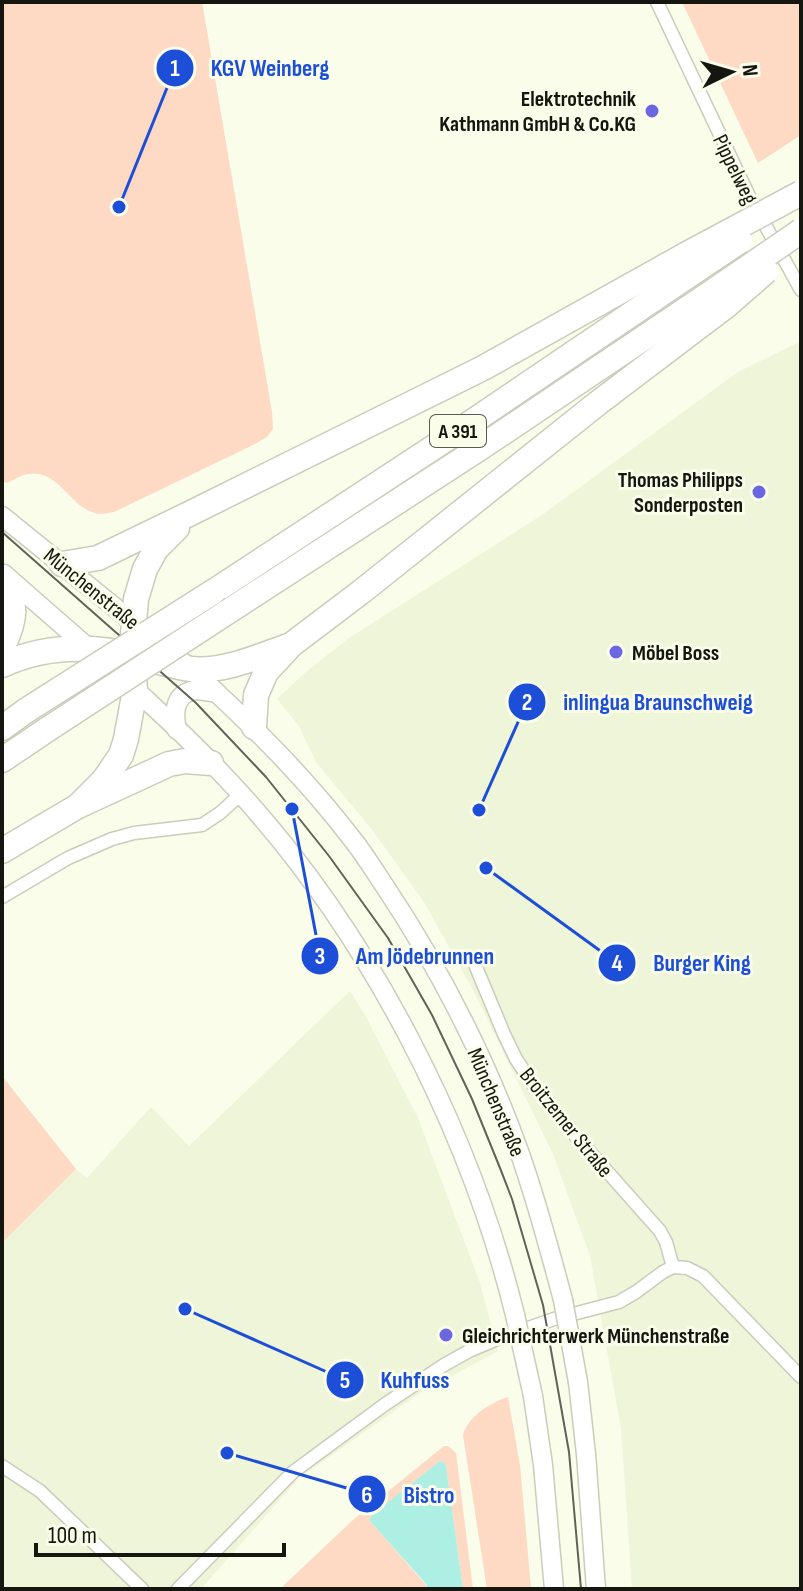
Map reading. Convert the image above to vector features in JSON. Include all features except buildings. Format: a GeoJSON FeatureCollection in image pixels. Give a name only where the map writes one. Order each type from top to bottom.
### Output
{"type":"FeatureCollection","features":[{"type":"Feature","properties":{"kind":"highway"},"geometry":{"type":"LineString","coordinates":[[62,564],[98,558],[483,368],[694,261],[801,196]]}},
{"type":"Feature","properties":{"kind":"highway","name":"A 391"},"geometry":{"type":"LineString","coordinates":[[2,760],[480,448],[720,298],[801,231]]}},
{"type":"Feature","properties":{"kind":"highway"},"geometry":{"type":"LineString","coordinates":[[254,727],[256,695],[266,672],[291,645],[598,403],[720,298],[801,241]]}},
{"type":"Feature","properties":{"kind":"highway","name":"A 391"},"geometry":{"type":"LineString","coordinates":[[2,728],[460,430],[694,261]]}},
{"type":"Feature","properties":{"kind":"highway"},"geometry":{"type":"LineString","coordinates":[[78,806],[104,780],[121,755],[129,731],[135,690],[133,622],[136,597],[145,569],[156,549],[193,512]]}},
{"type":"Feature","properties":{"kind":"highway"},"geometry":{"type":"LineString","coordinates":[[2,575],[13,601],[14,612],[14,622],[2,648]]}},
{"type":"Feature","properties":{"kind":"highway"},"geometry":{"type":"LineString","coordinates":[[2,665],[42,651],[87,648],[191,669],[216,668],[291,645]]}},
{"type":"Feature","properties":{"kind":"highway"},"geometry":{"type":"LineString","coordinates":[[2,851],[78,806],[169,764],[185,761],[211,763]]}},
{"type":"Feature","properties":{"kind":"main road","name":"Münchenstraße"},"geometry":{"type":"LineString","coordinates":[[2,516],[191,669],[254,727],[355,843],[401,910],[444,982],[486,1069],[521,1156],[563,1300],[578,1382],[596,1589]]}},
{"type":"Feature","properties":{"kind":"main road","name":"Münchenstraße"},"geometry":{"type":"LineString","coordinates":[[2,575],[135,690],[241,794],[338,919],[378,983],[418,1057],[463,1156],[487,1221],[515,1315],[533,1396],[543,1465],[554,1589]]}},
{"type":"Feature","properties":{"kind":"main road"},"geometry":{"type":"LineString","coordinates":[[177,730],[176,704],[182,696],[191,690],[217,693]]}},
{"type":"Feature","properties":{"kind":"street","name":"Pippelweg"},"geometry":{"type":"LineString","coordinates":[[657,2],[749,196],[801,290]]}},
{"type":"Feature","properties":{"kind":"street"},"geometry":{"type":"LineString","coordinates":[[2,897],[68,858],[112,839],[134,833],[202,825],[241,794]]}},
{"type":"Feature","properties":{"kind":"street","name":"Broitzemer Straße"},"geometry":{"type":"LineString","coordinates":[[476,967],[516,1059],[565,1124],[660,1231],[673,1267]]}},
{"type":"Feature","properties":{"kind":"street"},"geometry":{"type":"LineString","coordinates":[[178,1589],[293,1472],[411,1385],[469,1351],[497,1339],[554,1319],[619,1302],[673,1267],[687,1268],[703,1276],[801,1377]]}},
{"type":"Feature","properties":{"kind":"street"},"geometry":{"type":"LineString","coordinates":[[2,1466],[40,1491],[142,1589]]}},
{"type":"Feature","properties":{"kind":"shaded area"},"geometry":{"type":"Polygon","coordinates":[[[2,2],[202,2],[273,429],[255,444],[114,512],[100,514],[86,509],[54,481],[35,473],[6,483],[2,480],[2,2]]]}},
{"type":"Feature","properties":{"kind":"shaded area"},"geometry":{"type":"Polygon","coordinates":[[[682,2],[801,2],[801,135],[758,163],[682,2]]]}},
{"type":"Feature","properties":{"kind":"shaded area"},"geometry":{"type":"Polygon","coordinates":[[[799,342],[801,1589],[632,1589],[621,1428],[590,1256],[553,1154],[472,988],[424,902],[373,831],[316,762],[299,726],[277,699],[349,638],[542,515],[738,372],[799,342]]]}},
{"type":"Feature","properties":{"kind":"shaded area"},"geometry":{"type":"Polygon","coordinates":[[[350,991],[418,1118],[480,1283],[498,1351],[420,1393],[299,1478],[201,1589],[2,1589],[2,1243],[76,1169],[87,1178],[151,1107],[189,1146],[350,991]]]}},
{"type":"Feature","properties":{"kind":"shaded area"},"geometry":{"type":"Polygon","coordinates":[[[2,1076],[76,1169],[2,1243],[2,1076]]]}},
{"type":"Feature","properties":{"kind":"shaded area"},"geometry":{"type":"Polygon","coordinates":[[[508,1397],[520,1465],[531,1589],[487,1589],[463,1435],[481,1411],[508,1397]]]}},
{"type":"Feature","properties":{"kind":"shaded area"},"geometry":{"type":"Polygon","coordinates":[[[444,1446],[456,1453],[473,1589],[463,1589],[446,1466],[440,1461],[369,1520],[428,1589],[280,1589],[354,1519],[444,1446]]]}},
{"type":"Feature","properties":{"kind":"water"},"geometry":{"type":"Polygon","coordinates":[[[440,1461],[446,1466],[463,1589],[428,1589],[369,1520],[440,1461]]]}},
{"type":"Feature","properties":{"kind":"tram line"},"geometry":{"type":"LineString","coordinates":[[2,532],[196,703],[266,777],[329,856],[388,938],[432,1015],[472,1099],[512,1199],[543,1305],[569,1452],[581,1589]]}},
{"type":"Feature","properties":{"kind":"place","name":"Elektrotechnik Kathmann GmbH & Co.KG"},"geometry":{"type":"Point","coordinates":[652,111]}},
{"type":"Feature","properties":{"kind":"place","name":"KGV Weinberg"},"geometry":{"type":"Point","coordinates":[119,207]}},
{"type":"Feature","properties":{"kind":"place","name":"Thomas Philipps Sonderposten"},"geometry":{"type":"Point","coordinates":[759,492]}},
{"type":"Feature","properties":{"kind":"place","name":"Möbel Boss"},"geometry":{"type":"Point","coordinates":[616,652]}},
{"type":"Feature","properties":{"kind":"place","name":"Am Jödebrunnen"},"geometry":{"type":"Point","coordinates":[292,809]}},
{"type":"Feature","properties":{"kind":"place","name":"inlingua Braunschweig"},"geometry":{"type":"Point","coordinates":[479,810]}},
{"type":"Feature","properties":{"kind":"place","name":"Burger King"},"geometry":{"type":"Point","coordinates":[486,868]}},
{"type":"Feature","properties":{"kind":"place","name":"Kuhfuss"},"geometry":{"type":"Point","coordinates":[185,1309]}},
{"type":"Feature","properties":{"kind":"place","name":"Gleichrichterwerk Münchenstraße"},"geometry":{"type":"Point","coordinates":[446,1335]}},
{"type":"Feature","properties":{"kind":"place","name":"Bistro"},"geometry":{"type":"Point","coordinates":[227,1453]}}]}
